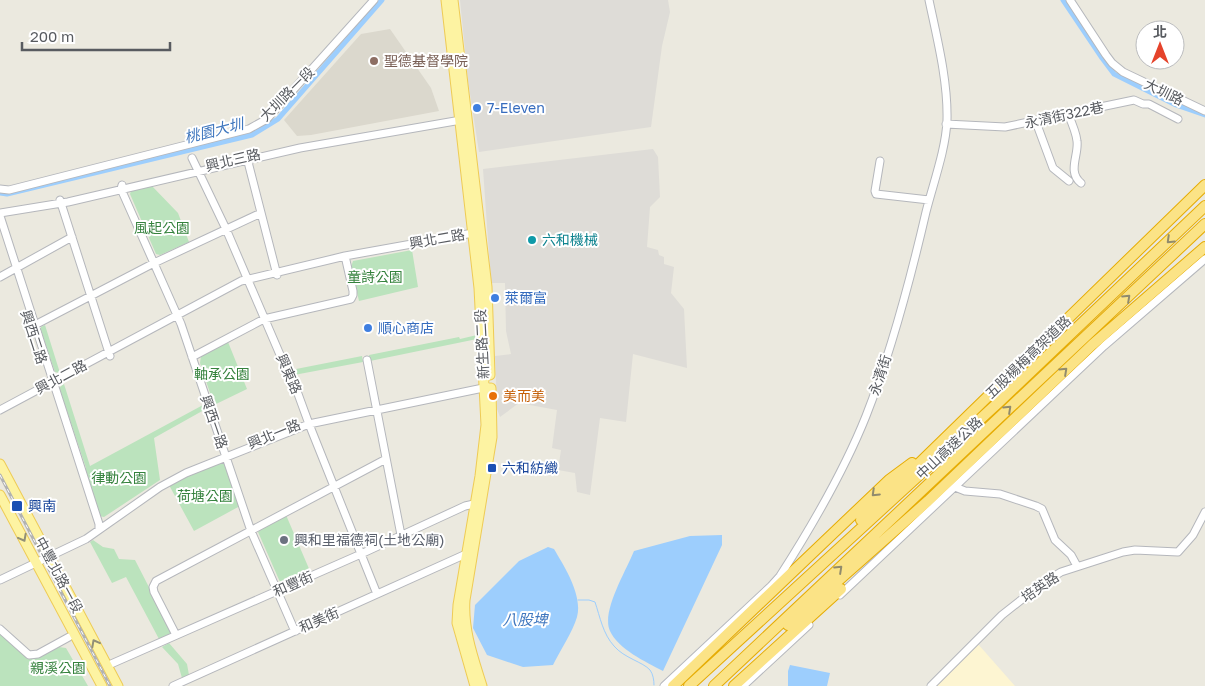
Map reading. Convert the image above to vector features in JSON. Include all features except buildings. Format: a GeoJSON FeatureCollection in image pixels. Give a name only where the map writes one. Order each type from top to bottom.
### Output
{"type":"FeatureCollection","features":[{"type":"Feature","properties":{"kind":"highway","name":"五股楊梅高架道路"},"geometry":{"type":"LineString","coordinates":[[700,676],[1205,185]]}},
{"type":"Feature","properties":{"kind":"highway","name":"中山高速公路"},"geometry":{"type":"LineString","coordinates":[[689,686],[1000,401],[1205,206]]}},
{"type":"Feature","properties":{"kind":"highway","name":"中山高速公路"},"geometry":{"type":"LineString","coordinates":[[716,686],[1205,224]]}},
{"type":"Feature","properties":{"kind":"highway"},"geometry":{"type":"LineString","coordinates":[[716,686],[823,595],[928,500],[1092,345],[1205,247]]}},
{"type":"Feature","properties":{"kind":"highway"},"geometry":{"type":"LineString","coordinates":[[674,686],[889,480],[941,442]]}},
{"type":"Feature","properties":{"kind":"highway"},"geometry":{"type":"LineString","coordinates":[[734,686],[867,564],[928,500]]}},
{"type":"Feature","properties":{"kind":"main road","name":"新生路二段"},"geometry":{"type":"LineString","coordinates":[[446,0],[476,235],[486,287],[486,425],[458,605],[457,623],[475,686]]}},
{"type":"Feature","properties":{"kind":"main road","name":"新生路二段"},"geometry":{"type":"LineString","coordinates":[[453,0],[462,118]]}},
{"type":"Feature","properties":{"kind":"main road","name":"新生路二段"},"geometry":{"type":"LineString","coordinates":[[482,686],[464,618],[466,590],[492,437],[487,386]]}},
{"type":"Feature","properties":{"kind":"main road","name":"中豐北路一段"},"geometry":{"type":"LineString","coordinates":[[0,464],[118,686]]}},
{"type":"Feature","properties":{"kind":"main road","name":"中豐北路一段"},"geometry":{"type":"LineString","coordinates":[[0,495],[102,686]]}},
{"type":"Feature","properties":{"kind":"street","name":"大圳路一段"},"geometry":{"type":"LineString","coordinates":[[0,189],[9,190],[249,129],[267,119],[374,0]]}},
{"type":"Feature","properties":{"kind":"street","name":"永清街"},"geometry":{"type":"LineString","coordinates":[[664,686],[771,586],[791,559],[830,492],[852,448],[879,382],[914,267],[946,124],[942,66],[929,0]]}},
{"type":"Feature","properties":{"kind":"street","name":"大圳路"},"geometry":{"type":"LineString","coordinates":[[1070,0],[1112,63],[1123,72],[1205,111]]}},
{"type":"Feature","properties":{"kind":"street","name":"永清街322巷"},"geometry":{"type":"LineString","coordinates":[[946,124],[997,128],[1036,122],[1134,100],[1143,104],[1149,104],[1178,119]]}},
{"type":"Feature","properties":{"kind":"street"},"geometry":{"type":"LineString","coordinates":[[1068,114],[1077,141],[1074,161],[1075,176],[1081,184]]}},
{"type":"Feature","properties":{"kind":"street","name":"興北三路"},"geometry":{"type":"LineString","coordinates":[[123,188],[302,144],[462,118]]}},
{"type":"Feature","properties":{"kind":"street"},"geometry":{"type":"LineString","coordinates":[[1036,122],[1053,168],[1069,181]]}},
{"type":"Feature","properties":{"kind":"street","name":"興東路"},"geometry":{"type":"LineString","coordinates":[[192,158],[226,229],[281,357],[290,372],[308,423],[377,594]]}},
{"type":"Feature","properties":{"kind":"street"},"geometry":{"type":"LineString","coordinates":[[247,159],[277,273]]}},
{"type":"Feature","properties":{"kind":"street"},"geometry":{"type":"LineString","coordinates":[[880,161],[876,194],[929,200]]}},
{"type":"Feature","properties":{"kind":"street"},"geometry":{"type":"LineString","coordinates":[[14,270],[0,213],[123,188],[179,316],[193,356],[264,319],[351,299],[353,291],[346,258]]}},
{"type":"Feature","properties":{"kind":"street"},"geometry":{"type":"LineString","coordinates":[[60,201],[109,354]]}},
{"type":"Feature","properties":{"kind":"street"},"geometry":{"type":"LineString","coordinates":[[33,326],[155,262],[261,213]]}},
{"type":"Feature","properties":{"kind":"street","name":"興西二路"},"geometry":{"type":"LineString","coordinates":[[0,229],[98,526]]}},
{"type":"Feature","properties":{"kind":"street","name":"興北二路"},"geometry":{"type":"LineString","coordinates":[[0,410],[248,280],[346,258],[476,235]]}},
{"type":"Feature","properties":{"kind":"street"},"geometry":{"type":"LineString","coordinates":[[0,277],[72,237]]}},
{"type":"Feature","properties":{"kind":"street"},"geometry":{"type":"LineString","coordinates":[[743,686],[1104,346],[1205,259]]}},
{"type":"Feature","properties":{"kind":"street","name":"興西一路"},"geometry":{"type":"LineString","coordinates":[[193,356],[252,530],[279,590],[293,628],[296,631]]}},
{"type":"Feature","properties":{"kind":"street"},"geometry":{"type":"LineString","coordinates":[[366,360],[401,534]]}},
{"type":"Feature","properties":{"kind":"street","name":"興北二路"},"geometry":{"type":"LineString","coordinates":[[0,414],[52,384]]}},
{"type":"Feature","properties":{"kind":"street"},"geometry":{"type":"LineString","coordinates":[[0,576],[86,538],[98,526],[162,482],[184,470],[308,423],[487,386]]}},
{"type":"Feature","properties":{"kind":"street"},"geometry":{"type":"LineString","coordinates":[[176,635],[154,592],[153,584],[156,581],[386,459]]}},
{"type":"Feature","properties":{"kind":"street"},"geometry":{"type":"LineString","coordinates":[[955,487],[965,491],[1000,494],[1042,509],[1055,540],[1071,555],[1077,566]]}},
{"type":"Feature","properties":{"kind":"street","name":"和豐街"},"geometry":{"type":"LineString","coordinates":[[111,664],[361,554],[401,534],[465,506],[474,504]]}},
{"type":"Feature","properties":{"kind":"street","name":"培英路"},"geometry":{"type":"LineString","coordinates":[[931,686],[1002,615],[1040,585],[1077,566],[1122,552],[1136,550],[1178,552],[1193,535],[1205,512]]}},
{"type":"Feature","properties":{"kind":"street","name":"和美街"},"geometry":{"type":"LineString","coordinates":[[173,686],[466,554]]}},
{"type":"Feature","properties":{"kind":"street"},"geometry":{"type":"LineString","coordinates":[[0,580],[35,560]]}},
{"type":"Feature","properties":{"kind":"street"},"geometry":{"type":"LineString","coordinates":[[0,630],[29,655],[38,654],[70,637]]}},
{"type":"Feature","properties":{"kind":"shaded area"},"geometry":{"type":"Polygon","coordinates":[[[460,0],[668,0],[670,12],[662,46],[651,127],[479,152],[468,81],[460,0]]]}},
{"type":"Feature","properties":{"kind":"shaded area","name":"聖德基督學院"},"geometry":{"type":"Polygon","coordinates":[[[390,29],[431,88],[439,111],[297,136],[284,120],[361,34],[390,29]]]}},
{"type":"Feature","properties":{"kind":"shaded area"},"geometry":{"type":"Polygon","coordinates":[[[653,149],[658,157],[660,197],[650,207],[647,247],[658,250],[659,255],[664,257],[664,264],[674,267],[671,293],[684,309],[687,368],[633,354],[626,422],[600,418],[590,495],[577,492],[575,473],[558,470],[561,450],[552,448],[557,410],[519,403],[500,417],[497,409],[495,356],[511,354],[506,331],[505,283],[491,283],[483,169],[653,149]]]}},
{"type":"Feature","properties":{"kind":"shaded area"},"geometry":{"type":"Polygon","coordinates":[[[978,644],[1015,686],[933,686],[978,644]]]}},
{"type":"Feature","properties":{"kind":"green space","name":"風起公園"},"geometry":{"type":"Polygon","coordinates":[[[151,185],[178,213],[189,242],[160,255],[156,254],[130,194],[131,191],[151,185]]]}},
{"type":"Feature","properties":{"kind":"green space","name":"童詩公園"},"geometry":{"type":"Polygon","coordinates":[[[412,250],[418,287],[359,301],[351,267],[353,261],[412,250]]]}},
{"type":"Feature","properties":{"kind":"green space"},"geometry":{"type":"Polygon","coordinates":[[[45,325],[60,373],[55,372],[41,331],[41,327],[45,325]]]}},
{"type":"Feature","properties":{"kind":"green space"},"geometry":{"type":"Polygon","coordinates":[[[477,335],[477,339],[370,361],[369,355],[477,335]]]}},
{"type":"Feature","properties":{"kind":"green space","name":"軸承公園"},"geometry":{"type":"Polygon","coordinates":[[[228,342],[247,389],[214,405],[200,363],[201,356],[228,342]]]}},
{"type":"Feature","properties":{"kind":"green space"},"geometry":{"type":"Polygon","coordinates":[[[362,356],[363,362],[294,375],[291,370],[362,356]]]}},
{"type":"Feature","properties":{"kind":"green space","name":"律動公園"},"geometry":{"type":"Polygon","coordinates":[[[64,384],[90,466],[203,405],[204,410],[154,438],[160,480],[104,517],[99,516],[84,469],[86,468],[60,390],[60,387],[64,384]]]}},
{"type":"Feature","properties":{"kind":"green space","name":"荷塘公園"},"geometry":{"type":"Polygon","coordinates":[[[221,462],[226,464],[240,506],[194,531],[169,485],[221,462]]]}},
{"type":"Feature","properties":{"kind":"green space"},"geometry":{"type":"Polygon","coordinates":[[[286,515],[310,571],[282,583],[258,532],[286,515]]]}},
{"type":"Feature","properties":{"kind":"green space"},"geometry":{"type":"Polygon","coordinates":[[[93,540],[103,547],[114,549],[119,559],[135,560],[170,628],[170,634],[159,639],[126,577],[112,583],[90,542],[93,540]]]}},
{"type":"Feature","properties":{"kind":"green space","name":"親溪公園"},"geometry":{"type":"Polygon","coordinates":[[[0,634],[28,658],[38,658],[59,647],[66,648],[88,686],[0,686],[0,634]]]}},
{"type":"Feature","properties":{"kind":"green space"},"geometry":{"type":"Polygon","coordinates":[[[169,643],[187,664],[189,675],[182,678],[178,664],[162,647],[169,643]]]}},
{"type":"Feature","properties":{"kind":"water"},"geometry":{"type":"Polygon","coordinates":[[[722,535],[722,545],[663,671],[619,644],[610,631],[608,623],[609,613],[616,591],[634,551],[690,536],[722,535]]]}},
{"type":"Feature","properties":{"kind":"water","name":"八股埤"},"geometry":{"type":"Polygon","coordinates":[[[548,547],[554,549],[572,581],[578,608],[573,628],[553,665],[523,667],[487,655],[473,628],[475,605],[519,561],[548,547]]]}},
{"type":"Feature","properties":{"kind":"water"},"geometry":{"type":"Polygon","coordinates":[[[790,665],[830,673],[827,686],[788,686],[790,665]]]}},
{"type":"Feature","properties":{"kind":"waterway","name":"桃園大圳"},"geometry":{"type":"LineString","coordinates":[[0,193],[7,194],[252,135],[278,119],[382,0]]}},
{"type":"Feature","properties":{"kind":"waterway","name":"桃園大圳"},"geometry":{"type":"LineString","coordinates":[[1063,0],[1114,74],[1176,105],[1205,115]]}},
{"type":"Feature","properties":{"kind":"waterway"},"geometry":{"type":"LineString","coordinates":[[578,600],[595,602],[602,625],[610,641],[623,654],[650,670],[654,685]]}},
{"type":"Feature","properties":{"kind":"railway"},"geometry":{"type":"LineString","coordinates":[[0,475],[110,686]]}},
{"type":"Feature","properties":{"kind":"place","name":"聖德基督學院"},"geometry":{"type":"Point","coordinates":[374,61]}},
{"type":"Feature","properties":{"kind":"place","name":"7-Eleven"},"geometry":{"type":"Point","coordinates":[477,108]}},
{"type":"Feature","properties":{"kind":"place","name":"六和機械"},"geometry":{"type":"Point","coordinates":[532,240]}},
{"type":"Feature","properties":{"kind":"place","name":"萊爾富"},"geometry":{"type":"Point","coordinates":[495,298]}},
{"type":"Feature","properties":{"kind":"place","name":"順心商店"},"geometry":{"type":"Point","coordinates":[368,328]}},
{"type":"Feature","properties":{"kind":"place","name":"美而美"},"geometry":{"type":"Point","coordinates":[493,396]}},
{"type":"Feature","properties":{"kind":"place","name":"六和紡織"},"geometry":{"type":"Point","coordinates":[492,468]}},
{"type":"Feature","properties":{"kind":"place","name":"興南"},"geometry":{"type":"Point","coordinates":[17,506]}},
{"type":"Feature","properties":{"kind":"place","name":"興和里福德祠(土地公廟)"},"geometry":{"type":"Point","coordinates":[284,540]}}]}
